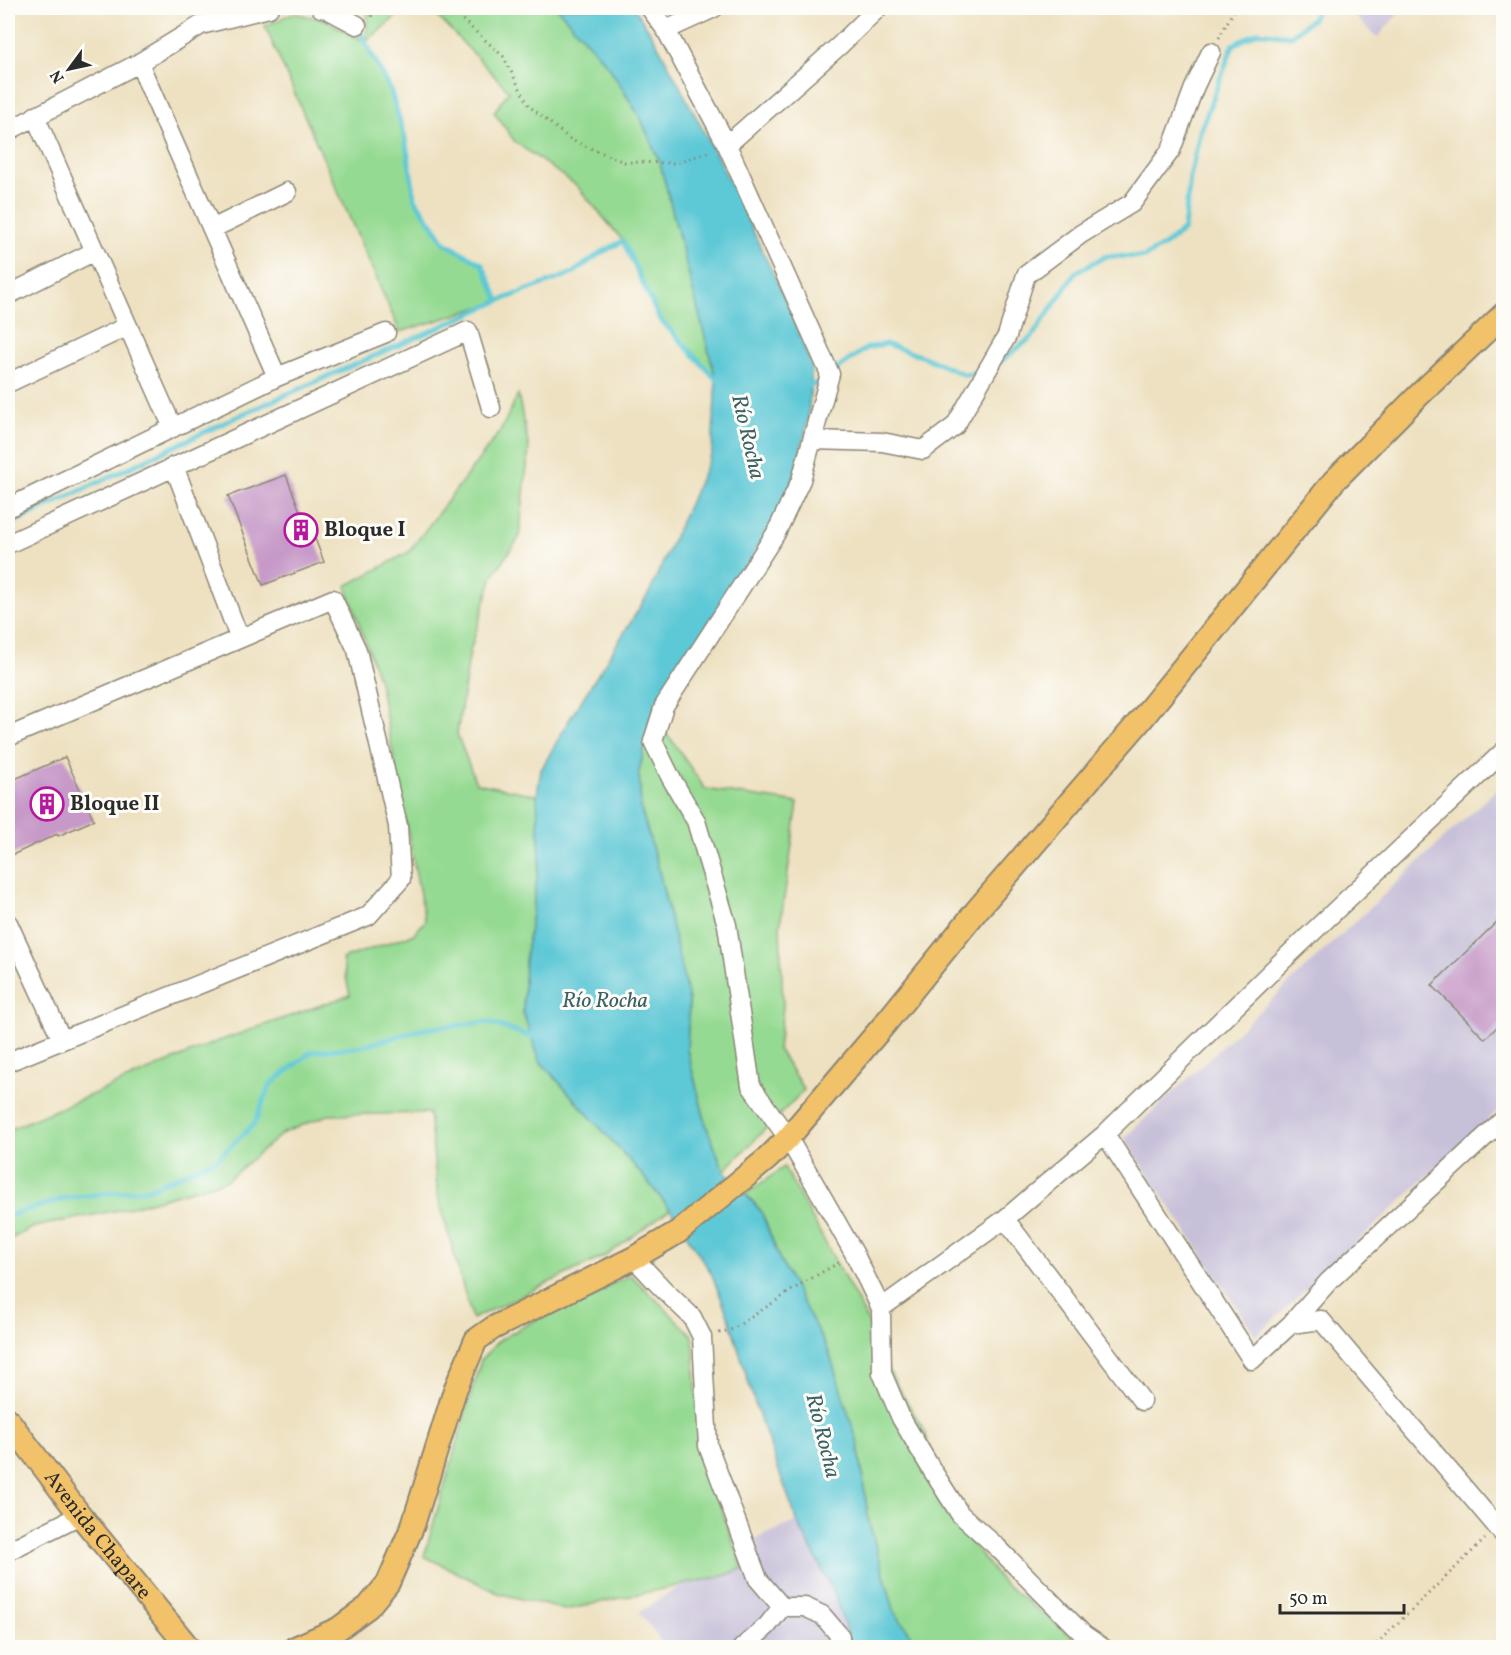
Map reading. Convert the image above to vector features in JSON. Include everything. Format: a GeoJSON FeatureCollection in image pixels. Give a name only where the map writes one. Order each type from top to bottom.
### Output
{"type":"FeatureCollection","features":[{"type":"Feature","properties":{"kind":"main road"},"geometry":{"type":"LineString","coordinates":[[295,1647],[338,1629],[368,1607],[388,1582],[413,1525],[455,1390],[476,1340],[493,1328],[634,1258],[678,1232],[744,1178],[788,1138],[978,909],[1140,721],[1334,481],[1503,314]]}},
{"type":"Feature","properties":{"kind":"main road","name":"Avenida Chapare"},"geometry":{"type":"LineString","coordinates":[[8,1420],[80,1515],[189,1647]]}},
{"type":"Feature","properties":{"kind":"street"},"geometry":{"type":"LineString","coordinates":[[8,131],[139,63],[201,25],[269,8]]}},
{"type":"Feature","properties":{"kind":"street"},"geometry":{"type":"LineString","coordinates":[[321,8],[357,26]]}},
{"type":"Feature","properties":{"kind":"street"},"geometry":{"type":"LineString","coordinates":[[650,8],[666,30],[727,145],[830,374],[801,480],[776,533],[664,706],[653,741],[696,821],[727,925],[751,1086],[788,1138],[854,1253],[881,1308],[882,1372],[901,1418],[960,1514],[997,1547],[1084,1635],[1103,1647]]}},
{"type":"Feature","properties":{"kind":"street"},"geometry":{"type":"LineString","coordinates":[[666,30],[714,8]]}},
{"type":"Feature","properties":{"kind":"street"},"geometry":{"type":"LineString","coordinates":[[727,145],[839,46],[878,8]]}},
{"type":"Feature","properties":{"kind":"street"},"geometry":{"type":"LineString","coordinates":[[812,440],[882,442],[923,450],[955,426],[1007,336],[1026,275],[1081,234],[1132,203],[1171,150],[1194,88],[1211,52]]}},
{"type":"Feature","properties":{"kind":"street"},"geometry":{"type":"LineString","coordinates":[[139,63],[277,377]]}},
{"type":"Feature","properties":{"kind":"street"},"geometry":{"type":"LineString","coordinates":[[35,117],[173,428]]}},
{"type":"Feature","properties":{"kind":"street"},"geometry":{"type":"LineString","coordinates":[[212,229],[287,192]]}},
{"type":"Feature","properties":{"kind":"street"},"geometry":{"type":"LineString","coordinates":[[8,295],[95,251]]}},
{"type":"Feature","properties":{"kind":"street"},"geometry":{"type":"LineString","coordinates":[[8,383],[128,326]]}},
{"type":"Feature","properties":{"kind":"street"},"geometry":{"type":"LineString","coordinates":[[8,544],[468,331],[491,408]]}},
{"type":"Feature","properties":{"kind":"street"},"geometry":{"type":"LineString","coordinates":[[8,508],[277,377],[386,333]]}},
{"type":"Feature","properties":{"kind":"street"},"geometry":{"type":"LineString","coordinates":[[174,466],[239,637]]}},
{"type":"Feature","properties":{"kind":"street"},"geometry":{"type":"LineString","coordinates":[[8,737],[333,599],[357,650],[398,826],[401,879],[368,916],[8,1062]]}},
{"type":"Feature","properties":{"kind":"street"},"geometry":{"type":"LineString","coordinates":[[881,1308],[1005,1219],[1105,1134],[1503,751]]}},
{"type":"Feature","properties":{"kind":"street"},"geometry":{"type":"LineString","coordinates":[[8,923],[62,1040]]}},
{"type":"Feature","properties":{"kind":"street"},"geometry":{"type":"LineString","coordinates":[[1105,1134],[1252,1360],[1291,1324],[1329,1281],[1503,1119]]}},
{"type":"Feature","properties":{"kind":"street"},"geometry":{"type":"LineString","coordinates":[[1005,1219],[1142,1401]]}},
{"type":"Feature","properties":{"kind":"street"},"geometry":{"type":"LineString","coordinates":[[634,1258],[692,1317],[702,1337],[708,1446],[758,1579],[782,1607],[806,1607],[822,1616],[840,1636],[840,1647]]}},
{"type":"Feature","properties":{"kind":"street"},"geometry":{"type":"LineString","coordinates":[[1291,1324],[1321,1320],[1500,1531]]}},
{"type":"Feature","properties":{"kind":"street"},"geometry":{"type":"LineString","coordinates":[[8,1551],[80,1515]]}},
{"type":"Feature","properties":{"kind":"street"},"geometry":{"type":"LineString","coordinates":[[742,1647],[767,1626],[782,1607]]}},
{"type":"Feature","properties":{"kind":"path"},"geometry":{"type":"LineString","coordinates":[[449,8],[503,56],[529,106],[571,140],[624,162],[677,163],[727,145]]}},
{"type":"Feature","properties":{"kind":"path"},"geometry":{"type":"LineString","coordinates":[[1211,52],[1235,8]]}},
{"type":"Feature","properties":{"kind":"path"},"geometry":{"type":"LineString","coordinates":[[733,1329],[854,1253]]}},
{"type":"Feature","properties":{"kind":"path"},"geometry":{"type":"LineString","coordinates":[[1372,1647],[1500,1531]]}},
{"type":"Feature","properties":{"kind":"shaded area"},"geometry":{"type":"Polygon","coordinates":[[[1347,8],[1403,8],[1377,38],[1347,8]]]}},
{"type":"Feature","properties":{"kind":"shaded area"},"geometry":{"type":"Polygon","coordinates":[[[1503,783],[1503,1106],[1256,1336],[1124,1138],[1503,783]]]}},
{"type":"Feature","properties":{"kind":"shaded area"},"geometry":{"type":"Polygon","coordinates":[[[797,1521],[835,1595],[851,1647],[665,1647],[639,1612],[760,1537],[797,1521]]]}},
{"type":"Feature","properties":{"kind":"green space"},"geometry":{"type":"Polygon","coordinates":[[[368,8],[406,8],[366,42],[368,8]]]}},
{"type":"Feature","properties":{"kind":"green space"},"geometry":{"type":"Polygon","coordinates":[[[427,8],[557,8],[609,67],[641,119],[660,163],[716,379],[659,318],[623,241],[577,186],[515,142],[494,112],[509,91],[427,8]]]}},
{"type":"Feature","properties":{"kind":"green space"},"geometry":{"type":"Polygon","coordinates":[[[293,13],[325,20],[366,42],[390,89],[405,137],[415,199],[445,243],[482,264],[499,301],[400,332],[265,26],[293,13]]]}},
{"type":"Feature","properties":{"kind":"green space"},"geometry":{"type":"Polygon","coordinates":[[[518,394],[529,448],[519,538],[493,575],[470,651],[457,734],[476,783],[537,795],[540,858],[525,961],[523,1012],[540,1061],[670,1209],[607,1255],[472,1319],[438,1196],[429,1113],[328,1115],[283,1133],[227,1180],[128,1208],[34,1227],[8,1240],[8,1130],[216,1042],[350,995],[342,959],[414,934],[425,921],[379,681],[346,586],[409,552],[501,430],[518,394]]]}},
{"type":"Feature","properties":{"kind":"green space"},"geometry":{"type":"Polygon","coordinates":[[[651,718],[671,739],[705,789],[798,803],[780,926],[783,1007],[778,1049],[804,1090],[724,1171],[707,1128],[687,1050],[689,1001],[658,867],[641,809],[639,772],[651,718]]]}},
{"type":"Feature","properties":{"kind":"green space"},"geometry":{"type":"Polygon","coordinates":[[[784,1167],[860,1306],[899,1389],[926,1433],[939,1502],[1002,1582],[1085,1647],[920,1647],[895,1613],[869,1523],[858,1444],[761,1211],[746,1194],[784,1167]]]}},
{"type":"Feature","properties":{"kind":"green space"},"geometry":{"type":"Polygon","coordinates":[[[631,1275],[693,1336],[700,1451],[743,1568],[727,1575],[565,1610],[498,1593],[424,1556],[481,1360],[498,1341],[535,1320],[631,1275]]]}},
{"type":"Feature","properties":{"kind":"water","name":"Río Rocha"},"geometry":{"type":"Polygon","coordinates":[[[557,8],[634,8],[654,38],[720,162],[789,307],[812,368],[808,420],[790,494],[651,718],[639,772],[641,809],[658,867],[689,1001],[687,1050],[707,1128],[724,1171],[761,1211],[780,1260],[829,1352],[858,1444],[869,1523],[895,1613],[920,1647],[851,1647],[835,1595],[797,1521],[756,1407],[729,1318],[711,1273],[670,1209],[540,1061],[523,1013],[525,961],[540,858],[537,795],[541,770],[568,722],[649,593],[712,453],[716,379],[660,163],[641,119],[609,67],[557,8]]]}},
{"type":"Feature","properties":{"kind":"building","name":"Bloque I"},"geometry":{"type":"Polygon","coordinates":[[[286,475],[305,524],[309,523],[324,562],[263,585],[228,496],[286,475]]]}},
{"type":"Feature","properties":{"kind":"building","name":"Bloque II"},"geometry":{"type":"Polygon","coordinates":[[[65,757],[94,820],[8,857],[8,782],[65,757]]]}},
{"type":"Feature","properties":{"kind":"building"},"geometry":{"type":"Polygon","coordinates":[[[1503,916],[1503,1021],[1485,1039],[1432,985],[1503,916]]]}},
{"type":"Feature","properties":{"kind":"waterway"},"geometry":{"type":"LineString","coordinates":[[1000,362],[1032,337],[1075,273],[1106,256],[1144,257],[1165,245],[1184,229],[1190,177],[1200,132],[1233,45],[1258,32],[1291,36],[1312,19],[1318,8]]}},
{"type":"Feature","properties":{"kind":"waterway"},"geometry":{"type":"LineString","coordinates":[[358,28],[390,89],[405,137],[415,199],[445,243],[482,264],[499,301]]}},
{"type":"Feature","properties":{"kind":"waterway"},"geometry":{"type":"LineString","coordinates":[[8,525],[247,412],[499,301],[573,273],[599,254],[623,241],[659,318],[720,383]]}},
{"type":"Feature","properties":{"kind":"waterway"},"geometry":{"type":"LineString","coordinates":[[834,371],[867,348],[886,344],[965,375],[976,373]]}},
{"type":"Feature","properties":{"kind":"waterway"},"geometry":{"type":"LineString","coordinates":[[805,387],[818,383],[824,378]]}},
{"type":"Feature","properties":{"kind":"waterway"},"geometry":{"type":"LineString","coordinates":[[8,1216],[66,1198],[148,1189],[217,1159],[254,1124],[270,1085],[311,1052],[363,1046],[424,1029],[487,1022],[536,1038]]}},
{"type":"Feature","properties":{"kind":"place","name":"Bloque I"},"geometry":{"type":"Point","coordinates":[301,530]}},
{"type":"Feature","properties":{"kind":"place","name":"Bloque II"},"geometry":{"type":"Point","coordinates":[47,804]}}]}
